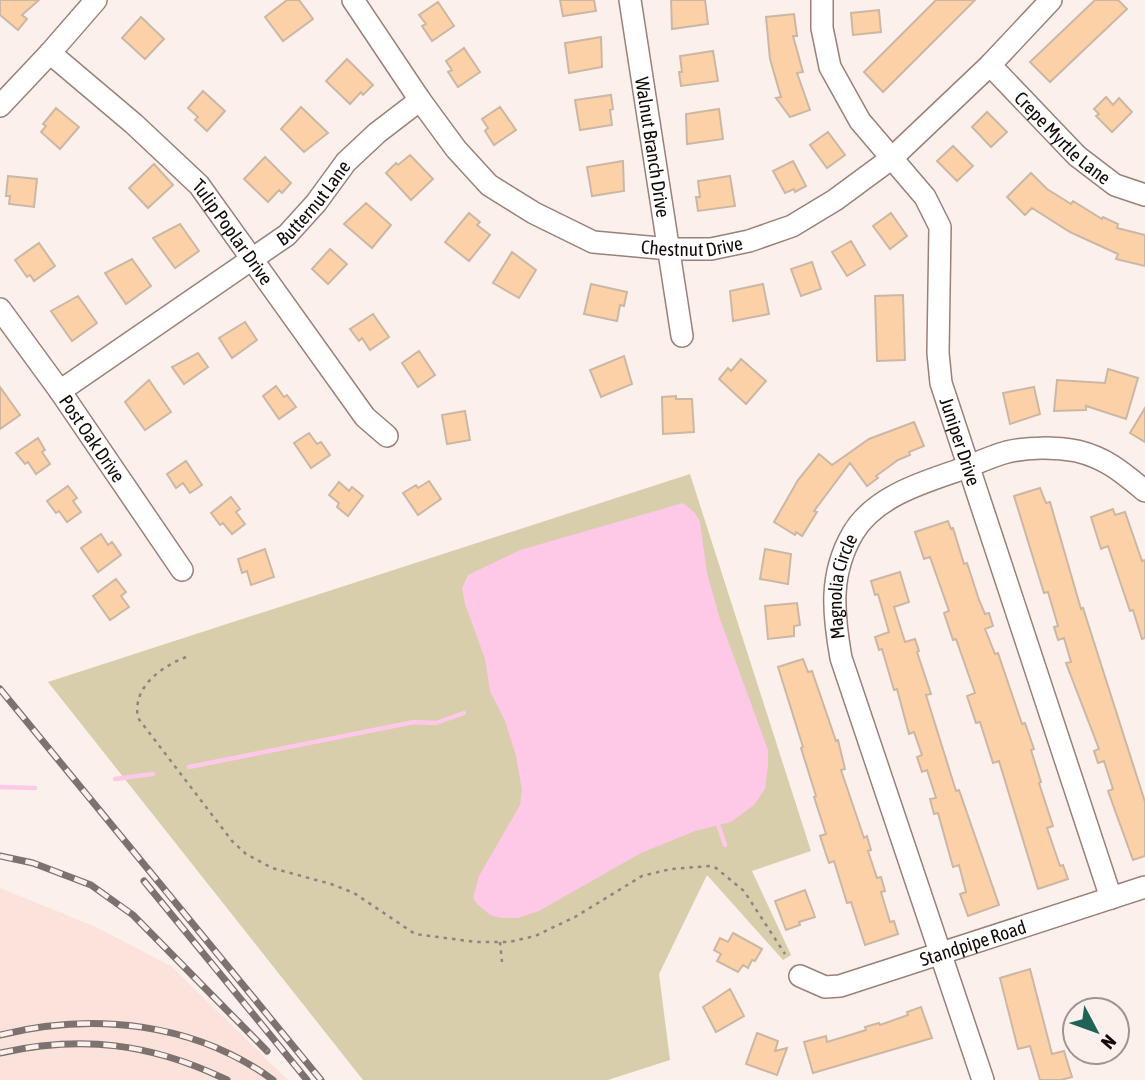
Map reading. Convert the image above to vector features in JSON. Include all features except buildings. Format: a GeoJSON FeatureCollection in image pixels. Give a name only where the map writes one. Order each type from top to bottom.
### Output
{"type":"FeatureCollection","features":[{"type":"Feature","properties":{"kind":"street"},"geometry":{"type":"LineString","coordinates":[[0,106],[96,0]]}},
{"type":"Feature","properties":{"kind":"street","name":"Chestnut Drive"},"geometry":{"type":"LineString","coordinates":[[353,0],[456,149],[489,185],[534,213],[593,242],[670,249],[711,249],[748,241],[792,226],[835,200],[892,158],[990,65],[1051,0]]}},
{"type":"Feature","properties":{"kind":"street","name":"Walnut Branch Drive"},"geometry":{"type":"LineString","coordinates":[[630,0],[682,336]]}},
{"type":"Feature","properties":{"kind":"street","name":"Juniper Drive"},"geometry":{"type":"LineString","coordinates":[[822,0],[822,28],[830,67],[860,121],[925,197],[940,227],[938,353],[941,383],[1111,898]]}},
{"type":"Feature","properties":{"kind":"street","name":"Tulip Poplar Drive"},"geometry":{"type":"LineString","coordinates":[[50,53],[134,124],[199,185],[365,417],[387,436]]}},
{"type":"Feature","properties":{"kind":"street","name":"Crepe Myrtle Lane"},"geometry":{"type":"LineString","coordinates":[[990,65],[1077,156],[1115,185],[1145,195]]}},
{"type":"Feature","properties":{"kind":"street","name":"Butternut Lane"},"geometry":{"type":"LineString","coordinates":[[60,391],[287,235],[316,203],[346,162],[377,133],[420,100]]}},
{"type":"Feature","properties":{"kind":"street","name":"Post Oak Drive"},"geometry":{"type":"LineString","coordinates":[[0,309],[60,391],[182,570]]}},
{"type":"Feature","properties":{"kind":"street","name":"Magnolia Circle"},"geometry":{"type":"LineString","coordinates":[[983,1080],[841,658],[834,615],[836,577],[854,532],[879,504],[908,488],[1008,452],[1047,448],[1077,452],[1110,462],[1145,491]]}},
{"type":"Feature","properties":{"kind":"street","name":"Standpipe Road"},"geometry":{"type":"LineString","coordinates":[[800,976],[825,987],[840,986],[1145,887]]}},
{"type":"Feature","properties":{"kind":"path"},"geometry":{"type":"LineString","coordinates":[[186,657],[163,668],[147,683],[138,702],[137,716],[222,830],[242,851],[272,868],[354,893],[415,934],[461,942],[500,943],[544,933],[650,873],[710,866],[747,895],[785,954]]}},
{"type":"Feature","properties":{"kind":"path"},"geometry":{"type":"LineString","coordinates":[[500,943],[502,962]]}},
{"type":"Feature","properties":{"kind":"shaded area"},"geometry":{"type":"Polygon","coordinates":[[[690,474],[811,851],[752,871],[791,955],[783,960],[707,875],[659,974],[670,1060],[608,1080],[363,1080],[48,682],[690,474]]]}},
{"type":"Feature","properties":{"kind":"shaded area"},"geometry":{"type":"Polygon","coordinates":[[[683,503],[695,513],[700,522],[707,573],[720,619],[768,750],[765,789],[754,805],[731,822],[695,831],[641,853],[539,911],[518,918],[490,915],[473,898],[479,876],[520,805],[522,791],[516,756],[505,721],[490,691],[485,659],[465,604],[462,588],[468,575],[520,550],[683,503]]]}},
{"type":"Feature","properties":{"kind":"shaded area"},"geometry":{"type":"Polygon","coordinates":[[[0,888],[96,927],[171,966],[288,1080],[0,1080],[0,888]]]}},
{"type":"Feature","properties":{"kind":"waterway"},"geometry":{"type":"LineString","coordinates":[[189,767],[414,722],[436,723],[464,713]]}},
{"type":"Feature","properties":{"kind":"waterway"},"geometry":{"type":"LineString","coordinates":[[115,779],[153,774]]}},
{"type":"Feature","properties":{"kind":"waterway"},"geometry":{"type":"LineString","coordinates":[[0,787],[35,788]]}},
{"type":"Feature","properties":{"kind":"waterway"},"geometry":{"type":"LineString","coordinates":[[719,827],[725,845]]}},
{"type":"Feature","properties":{"kind":"railway"},"geometry":{"type":"LineString","coordinates":[[0,689],[321,1080]]}},
{"type":"Feature","properties":{"kind":"railway"},"geometry":{"type":"LineString","coordinates":[[0,856],[33,863],[91,885],[133,915],[267,1051]]}},
{"type":"Feature","properties":{"kind":"railway"},"geometry":{"type":"LineString","coordinates":[[144,881],[307,1080]]}},
{"type":"Feature","properties":{"kind":"railway"},"geometry":{"type":"LineString","coordinates":[[0,1035],[71,1024],[142,1027],[210,1045],[242,1060],[273,1080]]}},
{"type":"Feature","properties":{"kind":"railway"},"geometry":{"type":"LineString","coordinates":[[0,1053],[59,1044],[116,1046],[171,1058],[227,1080]]}}]}
